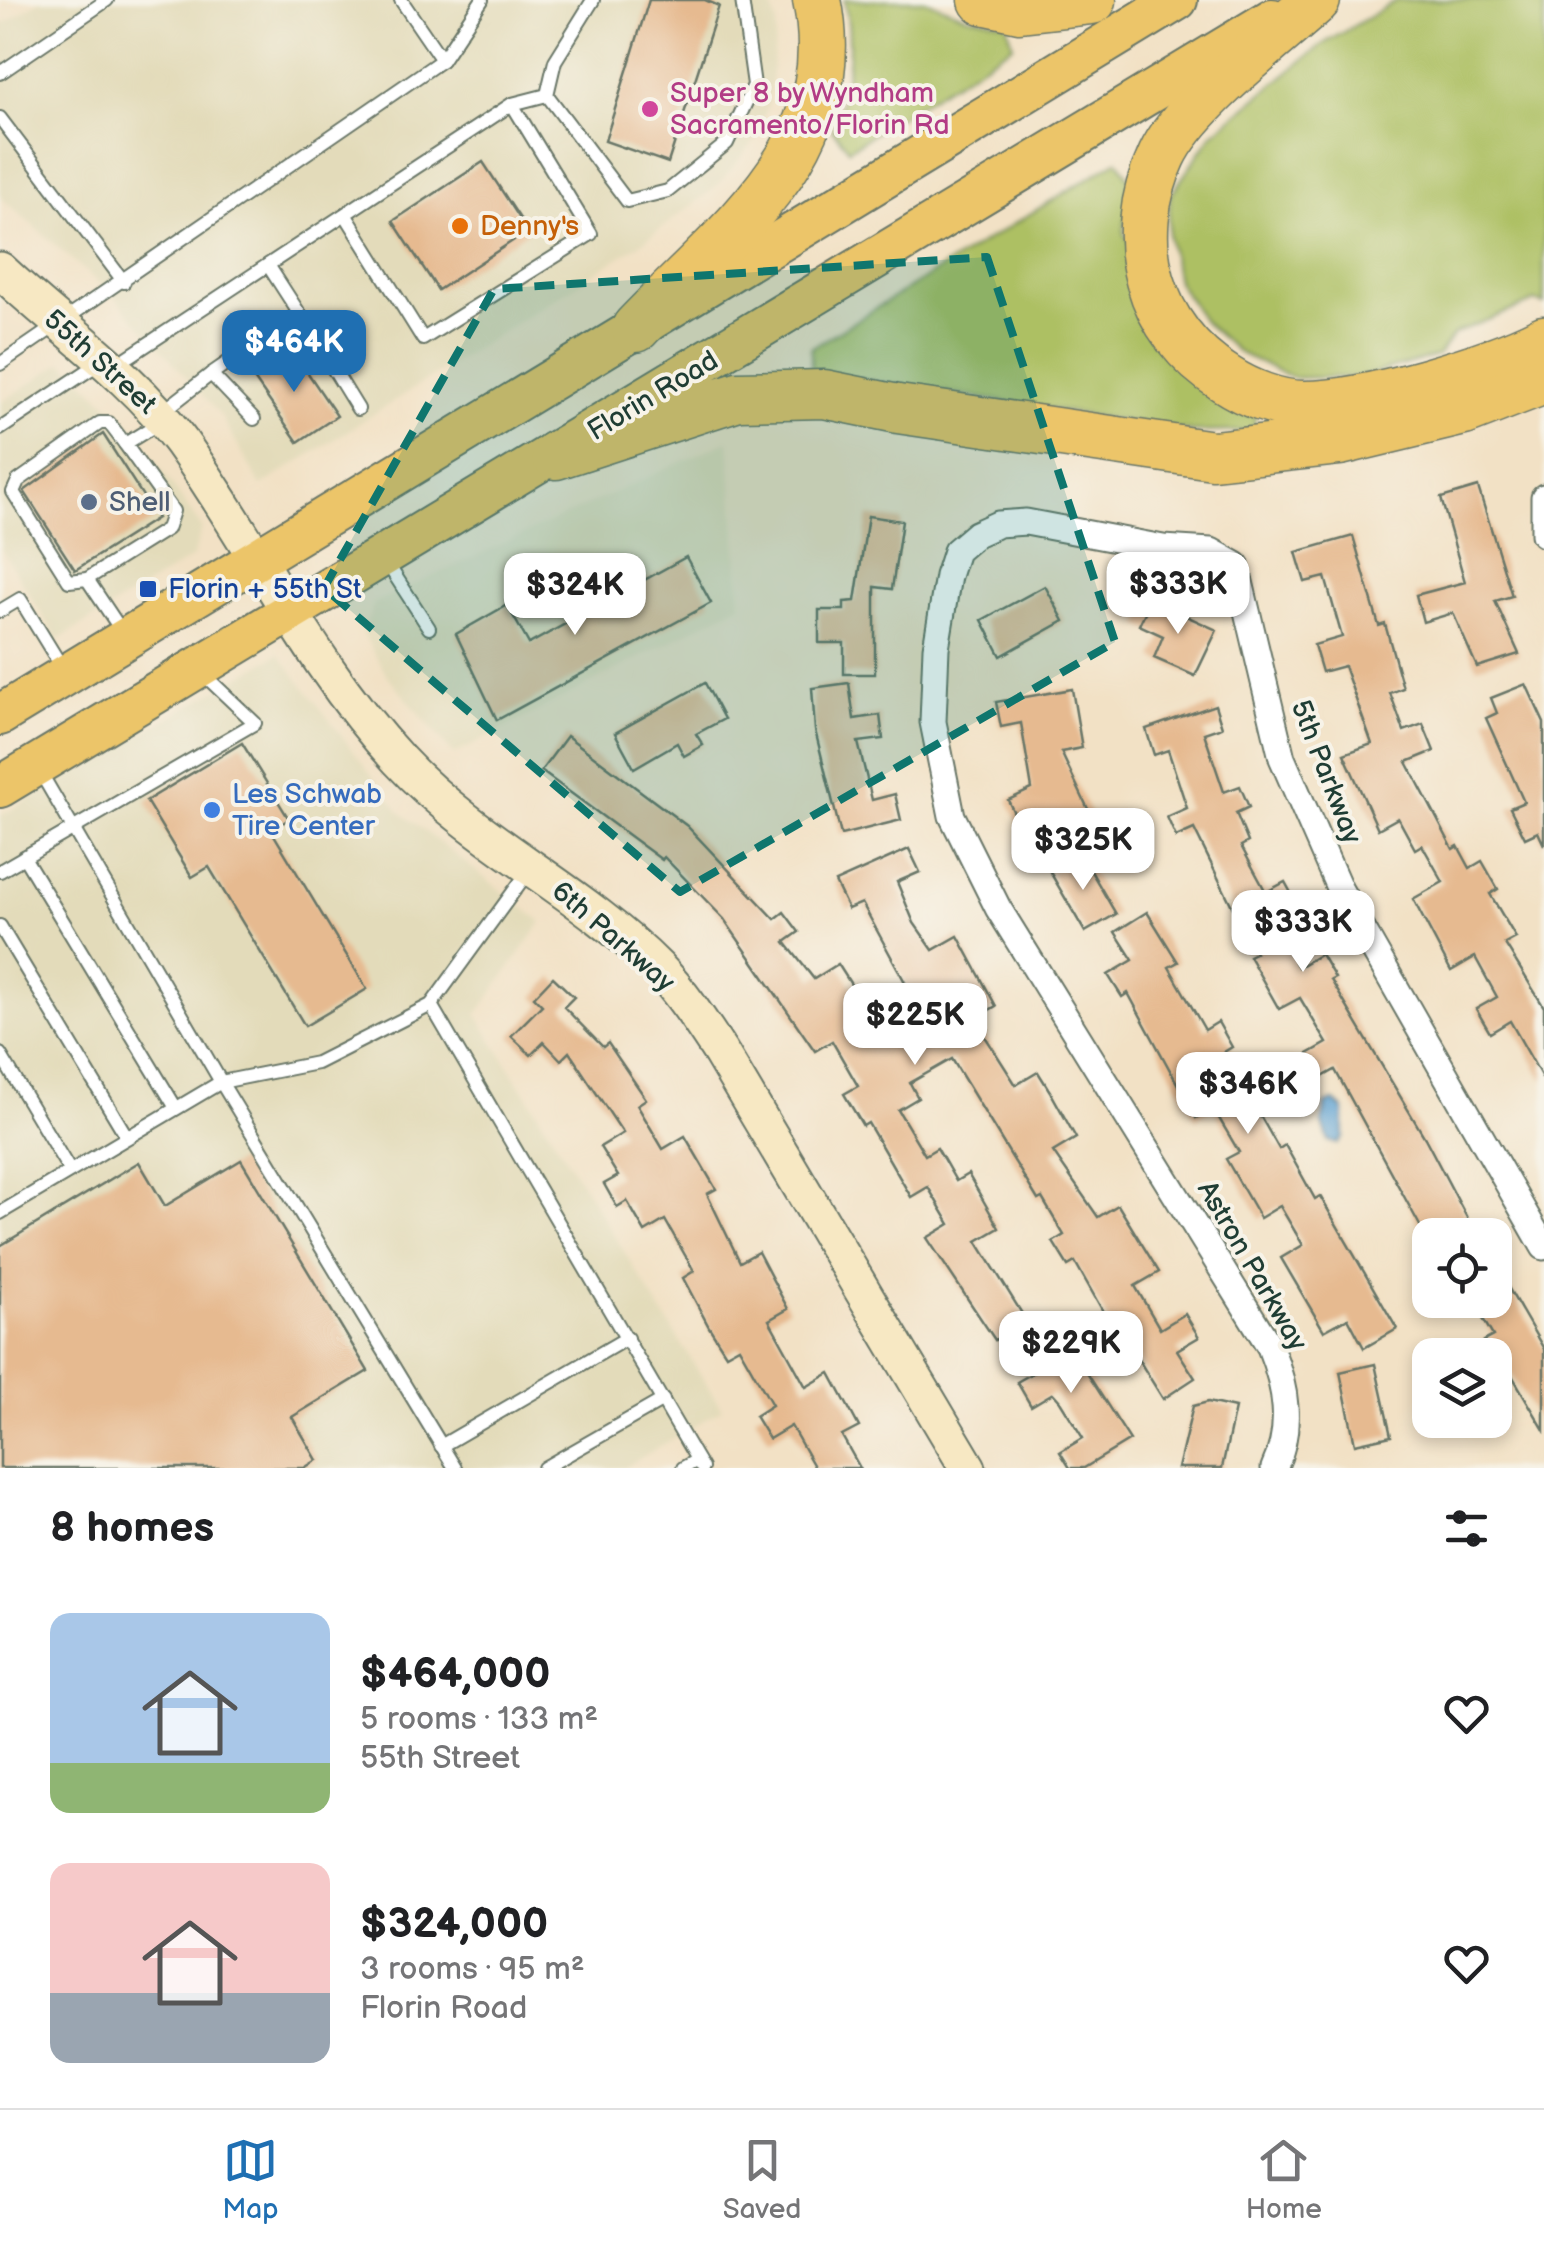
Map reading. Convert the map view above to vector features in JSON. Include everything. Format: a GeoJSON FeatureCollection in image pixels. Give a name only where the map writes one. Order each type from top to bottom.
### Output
{"type":"FeatureCollection","features":[{"type":"Feature","properties":{"kind":"highway"},"geometry":{"type":"LineString","coordinates":[[636,328],[783,176],[815,110],[825,36],[817,0]]}},
{"type":"Feature","properties":{"kind":"highway"},"geometry":{"type":"LineString","coordinates":[[983,0],[1020,8],[1092,0]]}},
{"type":"Feature","properties":{"kind":"highway"},"geometry":{"type":"LineString","coordinates":[[1316,0],[1198,108],[1163,152],[1144,206],[1144,264],[1163,317],[1198,362],[1247,392],[1302,405],[1416,386],[1544,340]]}},
{"type":"Feature","properties":{"kind":"highway"},"geometry":{"type":"LineString","coordinates":[[556,456],[738,396],[824,394],[898,409],[1212,455],[1340,441],[1464,411],[1544,380]]}},
{"type":"Feature","properties":{"kind":"main road"},"geometry":{"type":"LineString","coordinates":[[0,715],[1177,0]]}},
{"type":"Feature","properties":{"kind":"main road","name":"Florin Road"},"geometry":{"type":"LineString","coordinates":[[0,787],[556,456],[1303,0]]}},
{"type":"Feature","properties":{"kind":"street","name":"55th Street"},"geometry":{"type":"LineString","coordinates":[[0,270],[161,417],[256,562]]}},
{"type":"Feature","properties":{"kind":"street"},"geometry":{"type":"LineString","coordinates":[[1544,498],[1544,534]]}},
{"type":"Feature","properties":{"kind":"street","name":"Astron Parkway"},"geometry":{"type":"LineString","coordinates":[[1236,565],[1211,551],[1109,540],[1026,522],[998,524],[976,534],[956,551],[948,576],[936,648],[933,722],[952,816],[998,908],[1270,1347],[1286,1403],[1285,1432],[1274,1468]]}},
{"type":"Feature","properties":{"kind":"street","name":"6th Parkway"},"geometry":{"type":"LineString","coordinates":[[256,562],[288,616],[350,704],[399,760],[452,813],[570,896],[657,968],[701,1023],[968,1468]]}},
{"type":"Feature","properties":{"kind":"street","name":"5th Parkway"},"geometry":{"type":"LineString","coordinates":[[1236,565],[1282,758],[1340,890],[1544,1247]]}},
{"type":"Feature","properties":{"kind":"lane"},"geometry":{"type":"LineString","coordinates":[[0,74],[107,0]]}},
{"type":"Feature","properties":{"kind":"lane"},"geometry":{"type":"LineString","coordinates":[[401,0],[442,60]]}},
{"type":"Feature","properties":{"kind":"lane"},"geometry":{"type":"LineString","coordinates":[[0,364],[442,60],[482,0]]}},
{"type":"Feature","properties":{"kind":"lane"},"geometry":{"type":"LineString","coordinates":[[547,95],[555,61],[593,0]]}},
{"type":"Feature","properties":{"kind":"lane"},"geometry":{"type":"LineString","coordinates":[[547,95],[627,201],[668,191],[727,143],[754,85],[742,0]]}},
{"type":"Feature","properties":{"kind":"lane"},"geometry":{"type":"LineString","coordinates":[[0,429],[268,265],[512,104],[547,95]]}},
{"type":"Feature","properties":{"kind":"lane"},"geometry":{"type":"LineString","coordinates":[[345,214],[423,339],[590,234],[512,104]]}},
{"type":"Feature","properties":{"kind":"lane"},"geometry":{"type":"LineString","coordinates":[[0,118],[124,282]]}},
{"type":"Feature","properties":{"kind":"lane"},"geometry":{"type":"LineString","coordinates":[[268,265],[358,409]]}},
{"type":"Feature","properties":{"kind":"lane"},"geometry":{"type":"LineString","coordinates":[[125,444],[211,374],[299,313]]}},
{"type":"Feature","properties":{"kind":"lane"},"geometry":{"type":"LineString","coordinates":[[211,374],[254,419]]}},
{"type":"Feature","properties":{"kind":"lane"},"geometry":{"type":"LineString","coordinates":[[100,422],[109,423],[172,512],[167,529],[87,579],[69,581],[13,492],[18,481],[100,422]]}},
{"type":"Feature","properties":{"kind":"lane"},"geometry":{"type":"LineString","coordinates":[[384,558],[429,628]]}},
{"type":"Feature","properties":{"kind":"lane"},"geometry":{"type":"LineString","coordinates":[[87,579],[126,640]]}},
{"type":"Feature","properties":{"kind":"lane"},"geometry":{"type":"LineString","coordinates":[[0,611],[20,599],[66,676]]}},
{"type":"Feature","properties":{"kind":"lane"},"geometry":{"type":"LineString","coordinates":[[0,871],[255,723],[198,669]]}},
{"type":"Feature","properties":{"kind":"lane"},"geometry":{"type":"LineString","coordinates":[[37,765],[221,1082],[454,1468]]}},
{"type":"Feature","properties":{"kind":"lane"},"geometry":{"type":"LineString","coordinates":[[24,856],[176,1108]]}},
{"type":"Feature","properties":{"kind":"lane"},"geometry":{"type":"LineString","coordinates":[[0,1212],[221,1082],[317,1063],[430,1005],[530,869]]}},
{"type":"Feature","properties":{"kind":"lane"},"geometry":{"type":"LineString","coordinates":[[0,926],[127,1137]]}},
{"type":"Feature","properties":{"kind":"lane"},"geometry":{"type":"LineString","coordinates":[[430,1005],[700,1464],[683,1468]]}},
{"type":"Feature","properties":{"kind":"lane"},"geometry":{"type":"LineString","coordinates":[[0,1054],[70,1171]]}},
{"type":"Feature","properties":{"kind":"lane"},"geometry":{"type":"LineString","coordinates":[[441,1446],[627,1338]]}},
{"type":"Feature","properties":{"kind":"lane"},"geometry":{"type":"LineString","coordinates":[[544,1468],[663,1400]]}},
{"type":"Feature","properties":{"kind":"highlighted area"},"geometry":{"type":"Polygon","coordinates":[[[987,257],[1115,642],[680,892],[324,588],[494,289],[987,257]]]}},
{"type":"Feature","properties":{"kind":"shaded area"},"geometry":{"type":"Polygon","coordinates":[[[41,0],[770,0],[777,23],[769,103],[754,142],[716,187],[637,246],[261,486],[221,416],[116,298],[0,197],[0,26],[41,0]]]}},
{"type":"Feature","properties":{"kind":"shaded area"},"geometry":{"type":"Polygon","coordinates":[[[63,362],[129,423],[202,528],[193,557],[58,640],[0,547],[0,403],[63,362]]]}},
{"type":"Feature","properties":{"kind":"shaded area"},"geometry":{"type":"Polygon","coordinates":[[[729,440],[741,604],[454,755],[386,674],[363,634],[374,603],[729,440]]]}},
{"type":"Feature","properties":{"kind":"shaded area"},"geometry":{"type":"Polygon","coordinates":[[[279,654],[400,812],[542,922],[477,1015],[722,1409],[624,1468],[0,1468],[0,816],[279,654]]]}},
{"type":"Feature","properties":{"kind":"green space"},"geometry":{"type":"Polygon","coordinates":[[[844,0],[925,0],[967,16],[1007,23],[1013,45],[849,149],[832,129],[848,65],[844,0]]]}},
{"type":"Feature","properties":{"kind":"green space"},"geometry":{"type":"Polygon","coordinates":[[[1398,0],[1544,0],[1544,304],[1535,301],[1455,333],[1437,356],[1360,377],[1293,378],[1239,353],[1203,321],[1177,281],[1168,235],[1170,196],[1213,133],[1323,44],[1398,0]]]}},
{"type":"Feature","properties":{"kind":"green space"},"geometry":{"type":"Polygon","coordinates":[[[1118,160],[1130,180],[1124,234],[1256,408],[1254,431],[1194,432],[811,371],[811,348],[1118,160]]]}},
{"type":"Feature","properties":{"kind":"water"},"geometry":{"type":"Polygon","coordinates":[[[1334,1101],[1344,1110],[1344,1137],[1338,1144],[1329,1141],[1322,1122],[1326,1104],[1334,1101]]]}},
{"type":"Feature","properties":{"kind":"building","name":"Super 8 by Wyndham Sacramento/Florin Rd"},"geometry":{"type":"Polygon","coordinates":[[[649,0],[705,0],[719,6],[668,163],[605,141],[649,0]]]}},
{"type":"Feature","properties":{"kind":"building","name":"Denny's"},"geometry":{"type":"Polygon","coordinates":[[[483,162],[528,231],[438,290],[393,221],[483,162]]]}},
{"type":"Feature","properties":{"kind":"building"},"geometry":{"type":"Polygon","coordinates":[[[291,348],[337,416],[298,442],[252,376],[291,348]]]}},
{"type":"Feature","properties":{"kind":"building","name":"Shell"},"geometry":{"type":"Polygon","coordinates":[[[103,434],[157,518],[75,570],[24,491],[103,434]]]}},
{"type":"Feature","properties":{"kind":"building"},"geometry":{"type":"Polygon","coordinates":[[[1478,487],[1512,596],[1495,601],[1519,654],[1477,667],[1453,613],[1423,622],[1416,595],[1465,582],[1441,498],[1478,487]]]}},
{"type":"Feature","properties":{"kind":"building"},"geometry":{"type":"Polygon","coordinates":[[[868,516],[902,521],[892,589],[875,587],[875,674],[844,674],[844,643],[819,643],[819,610],[844,610],[844,602],[855,601],[868,516]]]}},
{"type":"Feature","properties":{"kind":"building"},"geometry":{"type":"Polygon","coordinates":[[[1353,536],[1379,626],[1385,624],[1403,688],[1390,693],[1404,731],[1423,724],[1434,751],[1407,762],[1453,849],[1458,846],[1470,868],[1482,861],[1498,889],[1490,894],[1516,938],[1505,944],[1544,1007],[1544,1081],[1510,1021],[1490,1033],[1476,1009],[1497,997],[1475,957],[1451,971],[1413,899],[1443,882],[1422,845],[1415,849],[1398,818],[1378,829],[1344,754],[1372,744],[1344,666],[1322,672],[1314,645],[1342,637],[1325,577],[1305,582],[1296,552],[1353,536]]]}},
{"type":"Feature","properties":{"kind":"building"},"geometry":{"type":"Polygon","coordinates":[[[686,557],[711,603],[497,720],[456,634],[507,605],[529,644],[686,557]]]}},
{"type":"Feature","properties":{"kind":"building"},"geometry":{"type":"Polygon","coordinates":[[[1045,586],[1064,621],[1001,656],[982,620],[1045,586]]]}},
{"type":"Feature","properties":{"kind":"building"},"geometry":{"type":"Polygon","coordinates":[[[1151,600],[1217,630],[1195,676],[1154,658],[1163,636],[1139,625],[1151,600]]]}},
{"type":"Feature","properties":{"kind":"building"},"geometry":{"type":"Polygon","coordinates":[[[705,683],[724,719],[696,734],[703,745],[684,756],[677,743],[634,768],[615,733],[705,683]]]}},
{"type":"Feature","properties":{"kind":"building"},"geometry":{"type":"Polygon","coordinates":[[[849,683],[854,719],[880,715],[883,739],[858,742],[872,800],[895,794],[901,820],[841,835],[815,730],[812,688],[849,683]]]}},
{"type":"Feature","properties":{"kind":"building"},"geometry":{"type":"Polygon","coordinates":[[[1526,684],[1544,723],[1544,845],[1538,832],[1525,838],[1510,808],[1524,802],[1486,718],[1497,713],[1491,698],[1526,684]]]}},
{"type":"Feature","properties":{"kind":"building"},"geometry":{"type":"Polygon","coordinates":[[[1072,689],[1082,748],[1061,752],[1097,828],[1060,845],[1046,814],[1020,826],[1008,800],[1032,789],[1021,723],[1001,727],[996,702],[1072,689]]]}},
{"type":"Feature","properties":{"kind":"building"},"geometry":{"type":"Polygon","coordinates":[[[1215,705],[1222,727],[1204,733],[1224,792],[1240,786],[1249,807],[1236,813],[1248,842],[1241,846],[1266,892],[1285,882],[1296,902],[1270,916],[1298,967],[1321,954],[1335,978],[1331,980],[1425,1138],[1467,1218],[1416,1218],[1335,1070],[1315,1081],[1301,1058],[1327,1043],[1300,998],[1279,1009],[1249,956],[1255,953],[1194,829],[1176,837],[1167,817],[1187,808],[1168,750],[1154,755],[1146,729],[1215,705]]]}},
{"type":"Feature","properties":{"kind":"building"},"geometry":{"type":"Polygon","coordinates":[[[567,736],[687,826],[775,919],[784,912],[799,932],[785,942],[814,979],[838,964],[866,1008],[906,984],[862,903],[848,909],[835,882],[909,849],[920,872],[897,882],[914,923],[933,950],[958,936],[996,1006],[974,1019],[1016,1085],[1038,1072],[1051,1093],[1076,1138],[1053,1152],[1098,1217],[1118,1205],[1159,1272],[1135,1286],[1160,1329],[1185,1314],[1199,1337],[1177,1350],[1195,1378],[1163,1399],[1122,1333],[1117,1336],[1075,1262],[1068,1266],[1053,1242],[1064,1235],[1042,1198],[1038,1200],[952,1059],[910,1083],[918,1098],[898,1110],[925,1155],[937,1148],[956,1181],[968,1174],[999,1228],[977,1241],[1026,1320],[995,1340],[927,1238],[950,1224],[928,1187],[911,1197],[868,1123],[863,1126],[844,1094],[858,1086],[832,1041],[815,1051],[724,919],[664,857],[662,860],[541,771],[567,736]]]}},
{"type":"Feature","properties":{"kind":"building"},"geometry":{"type":"Polygon","coordinates":[[[242,743],[289,819],[271,830],[367,989],[305,1026],[209,867],[192,877],[146,801],[242,743]]]}},
{"type":"Feature","properties":{"kind":"building"},"geometry":{"type":"Polygon","coordinates":[[[1081,854],[1116,914],[1085,932],[1050,872],[1081,854]]]}},
{"type":"Feature","properties":{"kind":"building"},"geometry":{"type":"Polygon","coordinates":[[[1147,912],[1178,962],[1169,967],[1205,1030],[1218,1022],[1232,1047],[1224,1052],[1279,1149],[1285,1145],[1315,1199],[1320,1196],[1397,1329],[1364,1348],[1348,1318],[1324,1331],[1281,1258],[1303,1245],[1280,1206],[1260,1218],[1226,1159],[1239,1152],[1213,1108],[1196,1118],[1128,993],[1122,997],[1108,975],[1133,960],[1115,932],[1147,912]]]}},
{"type":"Feature","properties":{"kind":"building"},"geometry":{"type":"Polygon","coordinates":[[[553,977],[574,997],[564,1007],[603,1047],[608,1043],[646,1099],[637,1105],[663,1149],[685,1136],[716,1189],[707,1194],[740,1262],[758,1252],[788,1309],[769,1320],[806,1387],[830,1373],[859,1427],[842,1436],[860,1468],[815,1468],[791,1426],[769,1439],[755,1416],[772,1405],[739,1347],[726,1354],[709,1327],[683,1278],[694,1271],[665,1220],[645,1232],[627,1201],[617,1207],[604,1184],[618,1176],[600,1147],[623,1133],[569,1052],[561,1060],[544,1042],[531,1055],[511,1036],[542,1005],[534,997],[553,977]]]}},
{"type":"Feature","properties":{"kind":"building"},"geometry":{"type":"Polygon","coordinates":[[[241,1160],[368,1371],[292,1417],[317,1460],[304,1468],[0,1468],[0,1246],[139,1162],[165,1206],[241,1160]]]}},
{"type":"Feature","properties":{"kind":"building"},"geometry":{"type":"Polygon","coordinates":[[[1512,1294],[1544,1349],[1544,1430],[1512,1375],[1512,1338],[1489,1338],[1493,1336],[1482,1318],[1512,1318],[1512,1294]]]}},
{"type":"Feature","properties":{"kind":"building"},"geometry":{"type":"Polygon","coordinates":[[[1053,1320],[1130,1440],[1084,1468],[1070,1468],[1060,1452],[1083,1438],[1060,1401],[1053,1393],[1031,1406],[1017,1382],[1036,1371],[1018,1342],[1053,1320]]]}},
{"type":"Feature","properties":{"kind":"building"},"geometry":{"type":"Polygon","coordinates":[[[1375,1364],[1391,1436],[1355,1444],[1340,1372],[1375,1364]]]}},
{"type":"Feature","properties":{"kind":"building"},"geometry":{"type":"Polygon","coordinates":[[[1208,1402],[1235,1408],[1222,1468],[1178,1468],[1193,1406],[1208,1402]]]}},
{"type":"Feature","properties":{"kind":"place","name":"Super 8 by Wyndham Sacramento/Florin Rd"},"geometry":{"type":"Point","coordinates":[650,109]}},
{"type":"Feature","properties":{"kind":"place","name":"Denny's"},"geometry":{"type":"Point","coordinates":[460,226]}},
{"type":"Feature","properties":{"kind":"place","name":"Shell"},"geometry":{"type":"Point","coordinates":[89,502]}},
{"type":"Feature","properties":{"kind":"place","name":"Florin + 55th St"},"geometry":{"type":"Point","coordinates":[148,589]}},
{"type":"Feature","properties":{"kind":"place","name":"Les Schwab Tire Center"},"geometry":{"type":"Point","coordinates":[212,810]}}]}
